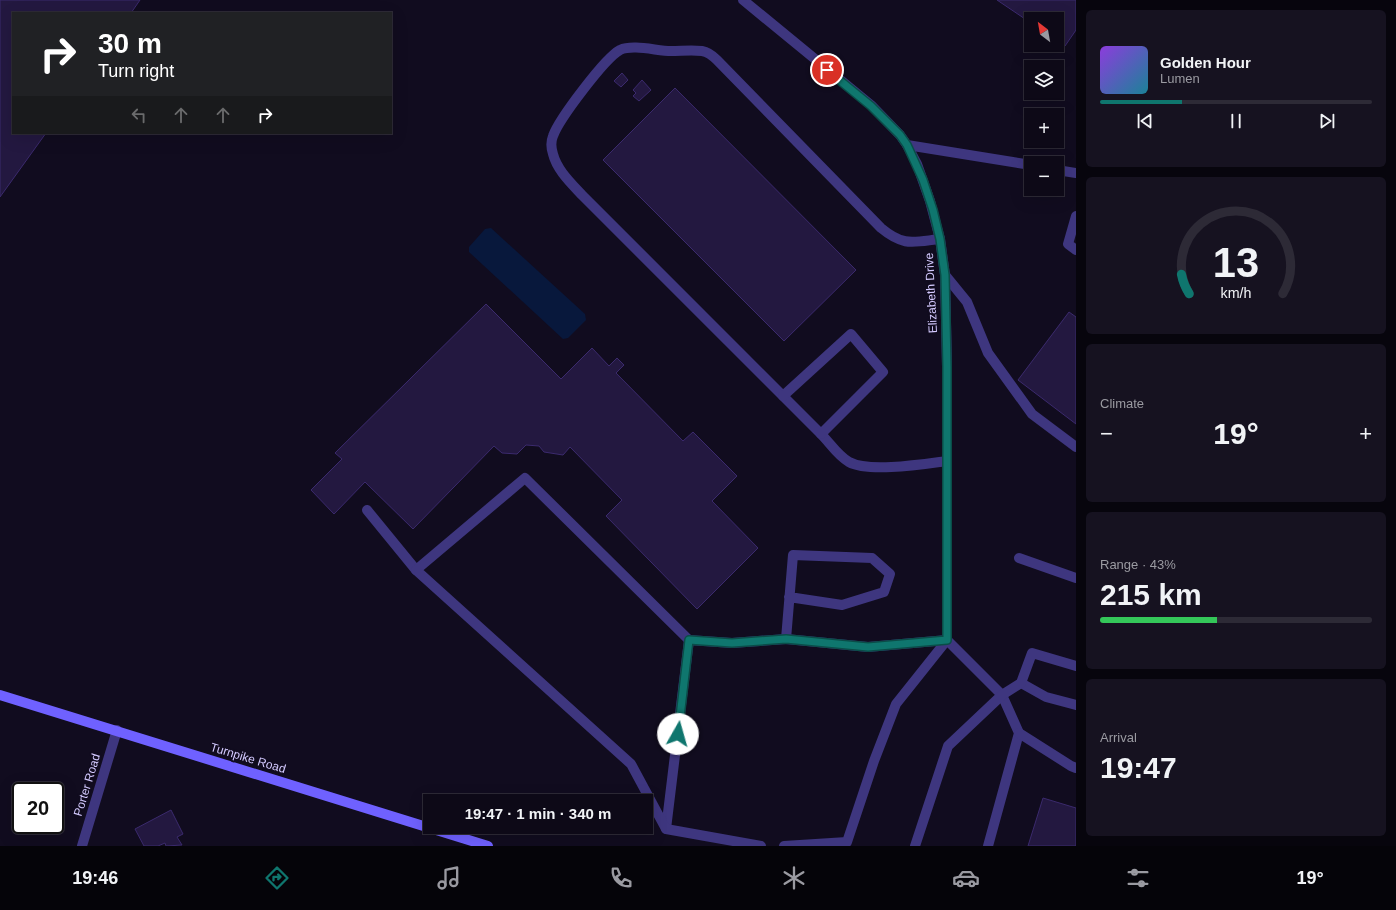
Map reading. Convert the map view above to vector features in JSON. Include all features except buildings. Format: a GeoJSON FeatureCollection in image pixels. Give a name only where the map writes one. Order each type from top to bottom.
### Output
{"type":"FeatureCollection","features":[{"type":"Feature","properties":{"kind":"main road","name":"Turnpike Road"},"geometry":{"type":"LineString","coordinates":[[0,695],[488,846]]}},
{"type":"Feature","properties":{"kind":"street","name":"Elizabeth Drive"},"geometry":{"type":"LineString","coordinates":[[743,0],[871,106],[900,135],[907,145],[923,180],[934,213],[940,239],[945,275],[947,640]]}},
{"type":"Feature","properties":{"kind":"street"},"geometry":{"type":"LineString","coordinates":[[940,239],[908,242],[896,239],[881,228],[717,60],[708,53],[702,51],[671,51],[633,48],[621,50],[600,68],[556,128],[551,142],[556,161],[566,177],[582,195],[842,456],[857,465],[874,468],[947,461]]}},
{"type":"Feature","properties":{"kind":"street"},"geometry":{"type":"LineString","coordinates":[[907,145],[1024,164]]}},
{"type":"Feature","properties":{"kind":"street"},"geometry":{"type":"LineString","coordinates":[[1064,171],[1076,173]]}},
{"type":"Feature","properties":{"kind":"street"},"geometry":{"type":"LineString","coordinates":[[1076,216],[1068,244],[1076,250]]}},
{"type":"Feature","properties":{"kind":"street"},"geometry":{"type":"LineString","coordinates":[[945,275],[967,302],[988,353],[1032,414],[1076,447]]}},
{"type":"Feature","properties":{"kind":"street"},"geometry":{"type":"LineString","coordinates":[[783,396],[851,334],[883,372],[821,434]]}},
{"type":"Feature","properties":{"kind":"street"},"geometry":{"type":"LineString","coordinates":[[416,570],[525,478],[689,640],[732,643],[786,639],[868,647],[947,640]]}},
{"type":"Feature","properties":{"kind":"street"},"geometry":{"type":"LineString","coordinates":[[367,510],[416,570],[631,764],[666,828]]}},
{"type":"Feature","properties":{"kind":"street"},"geometry":{"type":"LineString","coordinates":[[786,639],[789,597],[793,555],[872,558],[890,574],[884,592],[842,605],[789,597]]}},
{"type":"Feature","properties":{"kind":"street"},"geometry":{"type":"LineString","coordinates":[[1019,558],[1076,578]]}},
{"type":"Feature","properties":{"kind":"street"},"geometry":{"type":"LineString","coordinates":[[666,828],[689,640]]}},
{"type":"Feature","properties":{"kind":"street"},"geometry":{"type":"LineString","coordinates":[[947,640],[1002,695],[1019,733],[1076,768]]}},
{"type":"Feature","properties":{"kind":"street"},"geometry":{"type":"LineString","coordinates":[[784,846],[847,842],[874,761],[896,704],[947,640]]}},
{"type":"Feature","properties":{"kind":"street"},"geometry":{"type":"LineString","coordinates":[[915,846],[948,746],[1002,695],[1021,683],[1032,653],[1076,666]]}},
{"type":"Feature","properties":{"kind":"street"},"geometry":{"type":"LineString","coordinates":[[1021,683],[1046,697],[1076,705]]}},
{"type":"Feature","properties":{"kind":"street","name":"Porter Road"},"geometry":{"type":"LineString","coordinates":[[82,846],[117,730]]}},
{"type":"Feature","properties":{"kind":"street"},"geometry":{"type":"LineString","coordinates":[[988,846],[1019,733]]}},
{"type":"Feature","properties":{"kind":"street"},"geometry":{"type":"LineString","coordinates":[[666,828],[761,846]]}},
{"type":"Feature","properties":{"kind":"water"},"geometry":{"type":"Polygon","coordinates":[[[491,228],[585,314],[586,320],[568,338],[563,339],[469,252],[469,247],[485,229],[491,228]]]}},
{"type":"Feature","properties":{"kind":"route"},"geometry":{"type":"LineString","coordinates":[[678,734],[689,640],[732,643],[786,639],[868,647],[947,640],[947,367],[945,275],[940,239],[933,210],[923,180],[907,145],[884,117],[827,70]]}}]}
